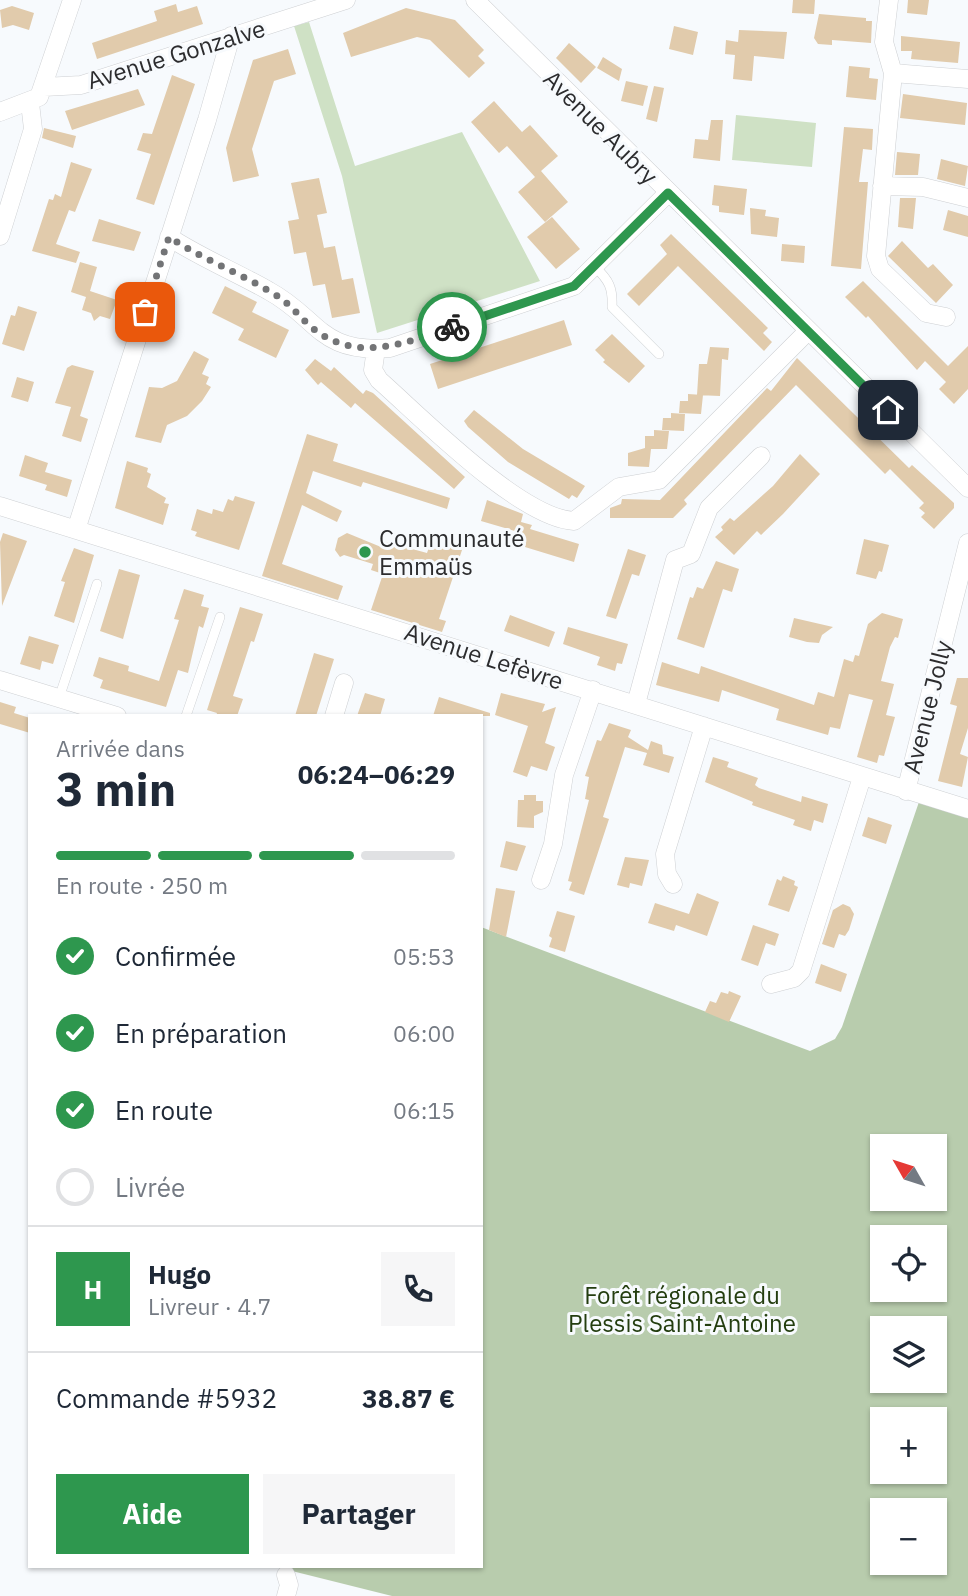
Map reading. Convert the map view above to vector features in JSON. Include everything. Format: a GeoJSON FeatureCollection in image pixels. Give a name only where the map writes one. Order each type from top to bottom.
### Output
{"type":"FeatureCollection","features":[{"type":"Feature","properties":{"kind":"street"},"geometry":{"type":"LineString","coordinates":[[0,236],[33,129],[38,95],[72,0]]}},
{"type":"Feature","properties":{"kind":"street","name":"Avenue Gonzalve"},"geometry":{"type":"LineString","coordinates":[[0,112],[38,95],[81,85],[346,0]]}},
{"type":"Feature","properties":{"kind":"street","name":"Avenue Aubry"},"geometry":{"type":"LineString","coordinates":[[475,0],[807,332],[968,488]]}},
{"type":"Feature","properties":{"kind":"street"},"geometry":{"type":"LineString","coordinates":[[889,0],[884,42],[893,73],[876,257],[880,269],[926,313],[946,317]]}},
{"type":"Feature","properties":{"kind":"street"},"geometry":{"type":"LineString","coordinates":[[75,530],[231,36]]}},
{"type":"Feature","properties":{"kind":"street"},"geometry":{"type":"LineString","coordinates":[[893,73],[968,79]]}},
{"type":"Feature","properties":{"kind":"street"},"geometry":{"type":"LineString","coordinates":[[882,186],[923,187],[968,198]]}},
{"type":"Feature","properties":{"kind":"street"},"geometry":{"type":"LineString","coordinates":[[169,237],[282,299],[311,326],[335,341],[376,349],[390,348],[582,281],[668,193]]}},
{"type":"Feature","properties":{"kind":"street"},"geometry":{"type":"LineString","coordinates":[[376,349],[373,370],[379,380],[484,472],[541,511],[559,520],[573,521],[619,487],[659,480],[807,332]]}},
{"type":"Feature","properties":{"kind":"street"},"geometry":{"type":"LineString","coordinates":[[636,704],[675,559],[691,554],[709,508],[761,456]]}},
{"type":"Feature","properties":{"kind":"street","name":"Avenue Lefèvre"},"geometry":{"type":"LineString","coordinates":[[0,506],[968,809]]}},
{"type":"Feature","properties":{"kind":"street","name":"Avenue Jolly"},"geometry":{"type":"LineString","coordinates":[[906,791],[968,543]]}},
{"type":"Feature","properties":{"kind":"street"},"geometry":{"type":"LineString","coordinates":[[0,680],[111,714]]}},
{"type":"Feature","properties":{"kind":"street"},"geometry":{"type":"LineString","coordinates":[[335,714],[344,683]]}},
{"type":"Feature","properties":{"kind":"street"},"geometry":{"type":"LineString","coordinates":[[541,880],[553,844],[564,775],[593,690]]}},
{"type":"Feature","properties":{"kind":"street"},"geometry":{"type":"LineString","coordinates":[[673,884],[667,874],[665,854],[704,726]]}},
{"type":"Feature","properties":{"kind":"street"},"geometry":{"type":"LineString","coordinates":[[771,984],[794,978],[801,971],[862,777]]}},
{"type":"Feature","properties":{"kind":"street"},"geometry":{"type":"LineString","coordinates":[[286,1575],[289,1585],[286,1596]]}},
{"type":"Feature","properties":{"kind":"lane"},"geometry":{"type":"LineString","coordinates":[[595,267],[608,279],[612,291],[612,307],[659,354]]}},
{"type":"Feature","properties":{"kind":"lane"},"geometry":{"type":"LineString","coordinates":[[59,698],[97,584]]}},
{"type":"Feature","properties":{"kind":"lane"},"geometry":{"type":"LineString","coordinates":[[188,714],[220,617]]}},
{"type":"Feature","properties":{"kind":"green space"},"geometry":{"type":"Polygon","coordinates":[[[309,22],[355,166],[462,132],[540,281],[377,333],[342,176],[294,26],[309,22]]]}},
{"type":"Feature","properties":{"kind":"green space"},"geometry":{"type":"Polygon","coordinates":[[[736,115],[816,123],[812,167],[732,160],[736,115]]]}},
{"type":"Feature","properties":{"kind":"green space","name":"Forêt régionale du Plessis Saint-Antoine"},"geometry":{"type":"Polygon","coordinates":[[[921,796],[968,810],[968,1596],[392,1596],[292,1571],[293,1568],[483,1568],[483,928],[810,1051],[835,1039],[842,1027],[921,796]]]}},
{"type":"Feature","properties":{"kind":"building"},"geometry":{"type":"Polygon","coordinates":[[[793,0],[815,0],[814,14],[792,13],[793,0]]]}},
{"type":"Feature","properties":{"kind":"building"},"geometry":{"type":"Polygon","coordinates":[[[908,0],[929,0],[927,15],[907,13],[908,0]]]}},
{"type":"Feature","properties":{"kind":"building"},"geometry":{"type":"Polygon","coordinates":[[[176,4],[178,12],[197,6],[203,24],[97,59],[92,43],[157,21],[154,11],[176,4]]]}},
{"type":"Feature","properties":{"kind":"building"},"geometry":{"type":"Polygon","coordinates":[[[12,6],[34,13],[29,30],[13,25],[2,28],[0,10],[12,6]]]}},
{"type":"Feature","properties":{"kind":"building"},"geometry":{"type":"Polygon","coordinates":[[[406,8],[455,20],[484,50],[478,56],[485,63],[469,78],[430,40],[417,37],[351,57],[343,33],[406,8]]]}},
{"type":"Feature","properties":{"kind":"building"},"geometry":{"type":"Polygon","coordinates":[[[819,14],[866,18],[866,21],[872,21],[871,43],[832,40],[832,45],[818,44],[814,38],[819,14]]]}},
{"type":"Feature","properties":{"kind":"building"},"geometry":{"type":"Polygon","coordinates":[[[674,26],[698,32],[693,55],[669,49],[674,26]]]}},
{"type":"Feature","properties":{"kind":"building"},"geometry":{"type":"Polygon","coordinates":[[[739,30],[787,32],[784,59],[754,56],[752,81],[733,79],[735,55],[725,54],[726,40],[738,42],[739,30]]]}},
{"type":"Feature","properties":{"kind":"building"},"geometry":{"type":"Polygon","coordinates":[[[901,36],[960,42],[958,63],[911,59],[912,51],[901,51],[901,36]]]}},
{"type":"Feature","properties":{"kind":"building"},"geometry":{"type":"Polygon","coordinates":[[[569,43],[596,67],[581,83],[556,58],[569,43]]]}},
{"type":"Feature","properties":{"kind":"building"},"geometry":{"type":"Polygon","coordinates":[[[288,49],[296,74],[274,81],[252,149],[259,176],[233,182],[226,148],[253,60],[288,49]]]}},
{"type":"Feature","properties":{"kind":"building"},"geometry":{"type":"Polygon","coordinates":[[[603,57],[622,69],[619,81],[597,68],[603,57]]]}},
{"type":"Feature","properties":{"kind":"building"},"geometry":{"type":"Polygon","coordinates":[[[849,66],[870,68],[869,78],[878,79],[876,100],[846,97],[849,66]]]}},
{"type":"Feature","properties":{"kind":"building"},"geometry":{"type":"Polygon","coordinates":[[[172,75],[195,84],[154,205],[136,199],[151,154],[137,150],[143,133],[152,134],[172,75]]]}},
{"type":"Feature","properties":{"kind":"building"},"geometry":{"type":"Polygon","coordinates":[[[626,81],[648,86],[643,106],[621,101],[626,81]]]}},
{"type":"Feature","properties":{"kind":"building"},"geometry":{"type":"Polygon","coordinates":[[[654,86],[664,88],[657,122],[646,119],[654,86]]]}},
{"type":"Feature","properties":{"kind":"building"},"geometry":{"type":"Polygon","coordinates":[[[138,89],[145,105],[72,130],[65,111],[138,89]]]}},
{"type":"Feature","properties":{"kind":"building"},"geometry":{"type":"Polygon","coordinates":[[[903,94],[967,103],[965,125],[900,118],[903,94]]]}},
{"type":"Feature","properties":{"kind":"building"},"geometry":{"type":"Polygon","coordinates":[[[494,101],[522,132],[530,125],[558,156],[541,171],[568,202],[545,222],[518,192],[535,177],[507,146],[499,153],[471,122],[494,101]]]}},
{"type":"Feature","properties":{"kind":"building"},"geometry":{"type":"Polygon","coordinates":[[[711,120],[723,120],[720,161],[693,158],[695,139],[708,140],[711,120]]]}},
{"type":"Feature","properties":{"kind":"building"},"geometry":{"type":"Polygon","coordinates":[[[844,127],[873,129],[872,150],[863,149],[859,182],[868,182],[861,269],[831,266],[844,127]]]}},
{"type":"Feature","properties":{"kind":"building"},"geometry":{"type":"Polygon","coordinates":[[[44,128],[76,136],[73,148],[42,138],[44,128]]]}},
{"type":"Feature","properties":{"kind":"building"},"geometry":{"type":"Polygon","coordinates":[[[897,152],[920,154],[918,175],[895,175],[897,152]]]}},
{"type":"Feature","properties":{"kind":"building"},"geometry":{"type":"Polygon","coordinates":[[[941,159],[968,166],[965,186],[937,179],[941,159]]]}},
{"type":"Feature","properties":{"kind":"building"},"geometry":{"type":"Polygon","coordinates":[[[71,162],[92,169],[75,212],[69,210],[56,244],[80,252],[76,263],[32,251],[49,199],[53,200],[55,194],[61,197],[71,162]]]}},
{"type":"Feature","properties":{"kind":"building"},"geometry":{"type":"Polygon","coordinates":[[[319,178],[327,213],[317,215],[324,248],[335,246],[342,280],[353,278],[360,313],[332,318],[325,284],[313,286],[306,252],[294,254],[288,221],[299,219],[291,183],[319,178]]]}},
{"type":"Feature","properties":{"kind":"building"},"geometry":{"type":"Polygon","coordinates":[[[714,185],[747,189],[744,215],[719,212],[719,206],[712,205],[714,185]]]}},
{"type":"Feature","properties":{"kind":"building"},"geometry":{"type":"Polygon","coordinates":[[[900,198],[916,198],[913,229],[898,227],[900,198]]]}},
{"type":"Feature","properties":{"kind":"building"},"geometry":{"type":"Polygon","coordinates":[[[750,208],[766,210],[765,216],[779,218],[777,237],[751,234],[750,208]]]}},
{"type":"Feature","properties":{"kind":"building"},"geometry":{"type":"Polygon","coordinates":[[[948,210],[968,216],[968,237],[943,230],[948,210]]]}},
{"type":"Feature","properties":{"kind":"building"},"geometry":{"type":"Polygon","coordinates":[[[552,217],[580,249],[556,269],[527,237],[552,217]]]}},
{"type":"Feature","properties":{"kind":"building"},"geometry":{"type":"Polygon","coordinates":[[[99,219],[141,232],[134,251],[92,241],[99,219]]]}},
{"type":"Feature","properties":{"kind":"building"},"geometry":{"type":"Polygon","coordinates":[[[671,234],[768,328],[763,333],[772,342],[764,351],[678,266],[639,306],[627,294],[667,254],[660,245],[671,234]]]}},
{"type":"Feature","properties":{"kind":"building"},"geometry":{"type":"Polygon","coordinates":[[[902,241],[928,268],[933,264],[953,285],[936,303],[888,256],[902,241]]]}},
{"type":"Feature","properties":{"kind":"building"},"geometry":{"type":"Polygon","coordinates":[[[782,244],[805,246],[804,263],[781,261],[782,244]]]}},
{"type":"Feature","properties":{"kind":"building"},"geometry":{"type":"Polygon","coordinates":[[[80,262],[97,267],[90,291],[117,300],[110,319],[100,316],[94,321],[91,313],[82,310],[86,297],[71,292],[80,262]]]}},
{"type":"Feature","properties":{"kind":"building"},"geometry":{"type":"Polygon","coordinates":[[[863,281],[948,366],[968,346],[968,389],[954,404],[939,389],[946,382],[925,361],[917,370],[868,316],[866,318],[845,297],[863,281]]]}},
{"type":"Feature","properties":{"kind":"building"},"geometry":{"type":"Polygon","coordinates":[[[225,286],[257,302],[252,312],[289,330],[276,358],[238,340],[244,329],[212,313],[225,286]]]}},
{"type":"Feature","properties":{"kind":"building"},"geometry":{"type":"Polygon","coordinates":[[[18,306],[37,312],[24,351],[2,344],[11,315],[15,316],[18,306]]]}},
{"type":"Feature","properties":{"kind":"building"},"geometry":{"type":"Polygon","coordinates":[[[564,320],[572,345],[438,389],[430,364],[564,320]]]}},
{"type":"Feature","properties":{"kind":"building"},"geometry":{"type":"Polygon","coordinates":[[[612,334],[645,366],[629,383],[603,362],[605,360],[595,350],[612,334]]]}},
{"type":"Feature","properties":{"kind":"building"},"geometry":{"type":"Polygon","coordinates":[[[710,347],[729,348],[728,360],[722,359],[720,396],[697,395],[699,364],[707,364],[710,347]]]}},
{"type":"Feature","properties":{"kind":"building"},"geometry":{"type":"Polygon","coordinates":[[[194,351],[209,359],[202,374],[209,377],[206,384],[211,387],[202,401],[187,416],[167,425],[161,443],[135,437],[149,387],[162,388],[177,381],[194,351]]]}},
{"type":"Feature","properties":{"kind":"building"},"geometry":{"type":"Polygon","coordinates":[[[797,358],[909,468],[912,465],[954,503],[954,508],[934,529],[921,517],[925,513],[919,508],[924,503],[890,469],[885,474],[796,385],[684,500],[687,504],[673,518],[610,518],[610,508],[621,504],[622,499],[660,500],[767,388],[771,391],[797,358]]]}},
{"type":"Feature","properties":{"kind":"building"},"geometry":{"type":"Polygon","coordinates":[[[315,359],[331,371],[334,367],[363,394],[366,390],[373,393],[465,477],[454,489],[355,403],[351,408],[321,382],[318,385],[305,370],[315,359]]]}},
{"type":"Feature","properties":{"kind":"building"},"geometry":{"type":"Polygon","coordinates":[[[72,365],[94,371],[80,416],[88,419],[81,442],[62,436],[71,407],[55,403],[67,368],[72,365]]]}},
{"type":"Feature","properties":{"kind":"building"},"geometry":{"type":"Polygon","coordinates":[[[17,377],[34,382],[28,402],[11,397],[17,377]]]}},
{"type":"Feature","properties":{"kind":"building"},"geometry":{"type":"Polygon","coordinates":[[[688,394],[703,395],[701,414],[679,413],[680,401],[688,401],[688,394]]]}},
{"type":"Feature","properties":{"kind":"building"},"geometry":{"type":"Polygon","coordinates":[[[474,410],[523,449],[585,486],[577,498],[572,495],[569,499],[508,462],[464,421],[474,410]]]}},
{"type":"Feature","properties":{"kind":"building"},"geometry":{"type":"Polygon","coordinates":[[[671,413],[685,414],[684,431],[662,430],[663,418],[671,418],[671,413]]]}},
{"type":"Feature","properties":{"kind":"building"},"geometry":{"type":"Polygon","coordinates":[[[654,430],[669,431],[667,449],[651,449],[649,467],[628,466],[628,453],[645,448],[645,436],[654,436],[654,430]]]}},
{"type":"Feature","properties":{"kind":"building"},"geometry":{"type":"Polygon","coordinates":[[[307,434],[338,444],[333,461],[450,498],[447,509],[363,482],[361,487],[313,471],[306,493],[342,511],[337,522],[302,505],[282,564],[343,586],[338,600],[262,576],[307,434]]]}},
{"type":"Feature","properties":{"kind":"building"},"geometry":{"type":"Polygon","coordinates":[[[800,454],[820,474],[761,535],[757,531],[734,555],[715,537],[723,530],[721,527],[730,518],[734,521],[773,486],[800,454]]]}},
{"type":"Feature","properties":{"kind":"building"},"geometry":{"type":"Polygon","coordinates":[[[25,455],[48,463],[45,472],[72,480],[67,497],[45,490],[47,485],[19,476],[25,455]]]}},
{"type":"Feature","properties":{"kind":"building"},"geometry":{"type":"Polygon","coordinates":[[[127,461],[148,468],[147,472],[151,474],[147,487],[166,498],[164,503],[169,504],[163,525],[115,508],[127,461]]]}},
{"type":"Feature","properties":{"kind":"building"},"geometry":{"type":"Polygon","coordinates":[[[235,496],[255,502],[239,550],[195,536],[197,532],[191,530],[197,509],[212,514],[213,509],[223,512],[228,499],[233,501],[235,496]]]}},
{"type":"Feature","properties":{"kind":"building"},"geometry":{"type":"Polygon","coordinates":[[[487,500],[523,514],[521,522],[532,525],[530,529],[579,544],[574,562],[525,547],[526,543],[516,540],[518,532],[481,521],[487,500]]]}},
{"type":"Feature","properties":{"kind":"building"},"geometry":{"type":"Polygon","coordinates":[[[434,532],[465,541],[439,619],[446,621],[442,632],[371,610],[383,574],[371,570],[373,564],[344,555],[340,557],[335,550],[338,538],[347,533],[381,547],[383,541],[427,553],[434,532]]]}},
{"type":"Feature","properties":{"kind":"building"},"geometry":{"type":"Polygon","coordinates":[[[3,533],[27,541],[2,606],[0,542],[3,533]]]}},
{"type":"Feature","properties":{"kind":"building"},"geometry":{"type":"Polygon","coordinates":[[[864,539],[889,545],[882,572],[879,571],[876,579],[856,574],[864,539]]]}},
{"type":"Feature","properties":{"kind":"building"},"geometry":{"type":"Polygon","coordinates":[[[74,548],[94,555],[74,623],[54,616],[65,582],[61,581],[74,548]]]}},
{"type":"Feature","properties":{"kind":"building"},"geometry":{"type":"Polygon","coordinates":[[[628,549],[646,555],[639,576],[632,574],[616,619],[606,616],[628,549]]]}},
{"type":"Feature","properties":{"kind":"building"},"geometry":{"type":"Polygon","coordinates":[[[716,561],[739,569],[732,592],[723,589],[704,648],[677,639],[690,597],[693,598],[697,587],[703,589],[716,561]]]}},
{"type":"Feature","properties":{"kind":"building"},"geometry":{"type":"Polygon","coordinates":[[[119,569],[140,575],[123,639],[100,631],[119,569]]]}},
{"type":"Feature","properties":{"kind":"building"},"geometry":{"type":"Polygon","coordinates":[[[184,589],[204,595],[201,606],[209,608],[203,628],[199,626],[188,673],[178,670],[166,707],[100,688],[103,680],[93,676],[99,657],[129,666],[128,671],[159,681],[179,620],[174,619],[184,589]]]}},
{"type":"Feature","properties":{"kind":"building"},"geometry":{"type":"Polygon","coordinates":[[[240,607],[263,614],[233,696],[243,699],[238,714],[217,714],[207,710],[240,607]]]}},
{"type":"Feature","properties":{"kind":"building"},"geometry":{"type":"Polygon","coordinates":[[[882,613],[903,619],[898,638],[895,637],[890,647],[881,681],[894,684],[886,715],[895,717],[884,756],[879,755],[877,763],[857,757],[873,700],[849,694],[840,729],[830,727],[828,735],[776,720],[779,709],[722,690],[719,702],[656,685],[662,662],[699,674],[701,666],[814,705],[818,692],[834,697],[844,659],[853,662],[855,655],[859,656],[868,624],[882,613]]]}},
{"type":"Feature","properties":{"kind":"building"},"geometry":{"type":"Polygon","coordinates":[[[510,615],[555,632],[549,647],[504,631],[510,615]]]}},
{"type":"Feature","properties":{"kind":"building"},"geometry":{"type":"Polygon","coordinates":[[[794,618],[833,627],[822,635],[819,643],[807,642],[789,637],[794,618]]]}},
{"type":"Feature","properties":{"kind":"building"},"geometry":{"type":"Polygon","coordinates":[[[568,627],[628,644],[622,664],[617,663],[615,671],[597,665],[600,657],[563,644],[568,627]]]}},
{"type":"Feature","properties":{"kind":"building"},"geometry":{"type":"Polygon","coordinates":[[[29,636],[59,645],[53,664],[42,661],[40,670],[20,664],[29,636]]]}},
{"type":"Feature","properties":{"kind":"building"},"geometry":{"type":"Polygon","coordinates":[[[314,653],[334,659],[317,714],[296,714],[314,653]]]}},
{"type":"Feature","properties":{"kind":"building"},"geometry":{"type":"Polygon","coordinates":[[[957,678],[968,678],[968,728],[960,754],[968,757],[962,787],[938,781],[957,706],[950,704],[957,678]]]}},
{"type":"Feature","properties":{"kind":"building"},"geometry":{"type":"Polygon","coordinates":[[[365,693],[385,699],[381,714],[358,714],[365,693]]]}},
{"type":"Feature","properties":{"kind":"building"},"geometry":{"type":"Polygon","coordinates":[[[501,693],[545,704],[542,712],[556,707],[545,743],[555,747],[547,771],[531,766],[527,777],[513,772],[528,726],[495,715],[501,693]]]}},
{"type":"Feature","properties":{"kind":"building"},"geometry":{"type":"Polygon","coordinates":[[[439,697],[490,713],[490,716],[483,714],[434,714],[439,697]]]}},
{"type":"Feature","properties":{"kind":"building"},"geometry":{"type":"Polygon","coordinates":[[[0,702],[16,707],[14,713],[28,717],[28,732],[0,724],[0,702]]]}},
{"type":"Feature","properties":{"kind":"building"},"geometry":{"type":"Polygon","coordinates":[[[609,723],[631,730],[628,737],[648,750],[651,741],[662,745],[663,754],[674,757],[669,773],[643,765],[647,753],[625,747],[603,817],[609,819],[584,895],[569,890],[572,882],[568,881],[589,800],[585,799],[589,777],[585,776],[597,740],[601,741],[609,723]]]}},
{"type":"Feature","properties":{"kind":"building"},"geometry":{"type":"Polygon","coordinates":[[[713,757],[729,762],[727,767],[758,778],[755,785],[759,788],[801,802],[802,796],[828,804],[823,823],[814,820],[811,831],[793,825],[795,820],[752,805],[753,802],[705,782],[713,757]]]}},
{"type":"Feature","properties":{"kind":"building"},"geometry":{"type":"Polygon","coordinates":[[[524,795],[536,795],[536,801],[543,801],[543,812],[534,816],[534,828],[517,827],[518,800],[524,800],[524,795]]]}},
{"type":"Feature","properties":{"kind":"building"},"geometry":{"type":"Polygon","coordinates":[[[868,817],[892,825],[886,844],[862,836],[868,817]]]}},
{"type":"Feature","properties":{"kind":"building"},"geometry":{"type":"Polygon","coordinates":[[[506,841],[526,846],[517,871],[500,867],[506,841]]]}},
{"type":"Feature","properties":{"kind":"building"},"geometry":{"type":"Polygon","coordinates":[[[625,857],[649,860],[642,886],[630,883],[629,888],[617,885],[625,857]]]}},
{"type":"Feature","properties":{"kind":"building"},"geometry":{"type":"Polygon","coordinates":[[[783,876],[795,881],[794,885],[798,887],[789,912],[768,905],[777,879],[781,881],[783,876]]]}},
{"type":"Feature","properties":{"kind":"building"},"geometry":{"type":"Polygon","coordinates":[[[496,888],[515,891],[506,937],[489,930],[496,888]]]}},
{"type":"Feature","properties":{"kind":"building"},"geometry":{"type":"Polygon","coordinates":[[[697,893],[719,902],[707,936],[676,925],[674,931],[648,923],[655,903],[689,914],[697,893]]]}},
{"type":"Feature","properties":{"kind":"building"},"geometry":{"type":"Polygon","coordinates":[[[843,904],[850,907],[854,914],[849,930],[845,936],[839,934],[834,948],[822,944],[833,910],[843,904]]]}},
{"type":"Feature","properties":{"kind":"building"},"geometry":{"type":"Polygon","coordinates":[[[557,911],[575,916],[565,952],[549,947],[552,938],[549,936],[557,911]]]}},
{"type":"Feature","properties":{"kind":"building"},"geometry":{"type":"Polygon","coordinates":[[[753,925],[779,934],[775,946],[766,943],[758,966],[741,960],[753,925]]]}},
{"type":"Feature","properties":{"kind":"building"},"geometry":{"type":"Polygon","coordinates":[[[821,964],[847,974],[841,992],[815,983],[821,964]]]}},
{"type":"Feature","properties":{"kind":"building"},"geometry":{"type":"Polygon","coordinates":[[[729,991],[741,996],[729,1022],[705,1012],[710,1001],[716,1003],[721,992],[728,994],[729,991]]]}},
{"type":"Feature","properties":{"kind":"way so far"},"geometry":{"type":"LineString","coordinates":[[145,312],[169,237],[270,291],[311,326],[335,341],[368,350],[390,348],[452,327]]}},
{"type":"Feature","properties":{"kind":"place","name":"Communauté Emmaüs"},"geometry":{"type":"Point","coordinates":[365,552]}},
{"type":"Feature","properties":{"kind":"route"},"geometry":{"type":"LineString","coordinates":[[452,327],[574,286],[668,193],[888,410]]}}]}
